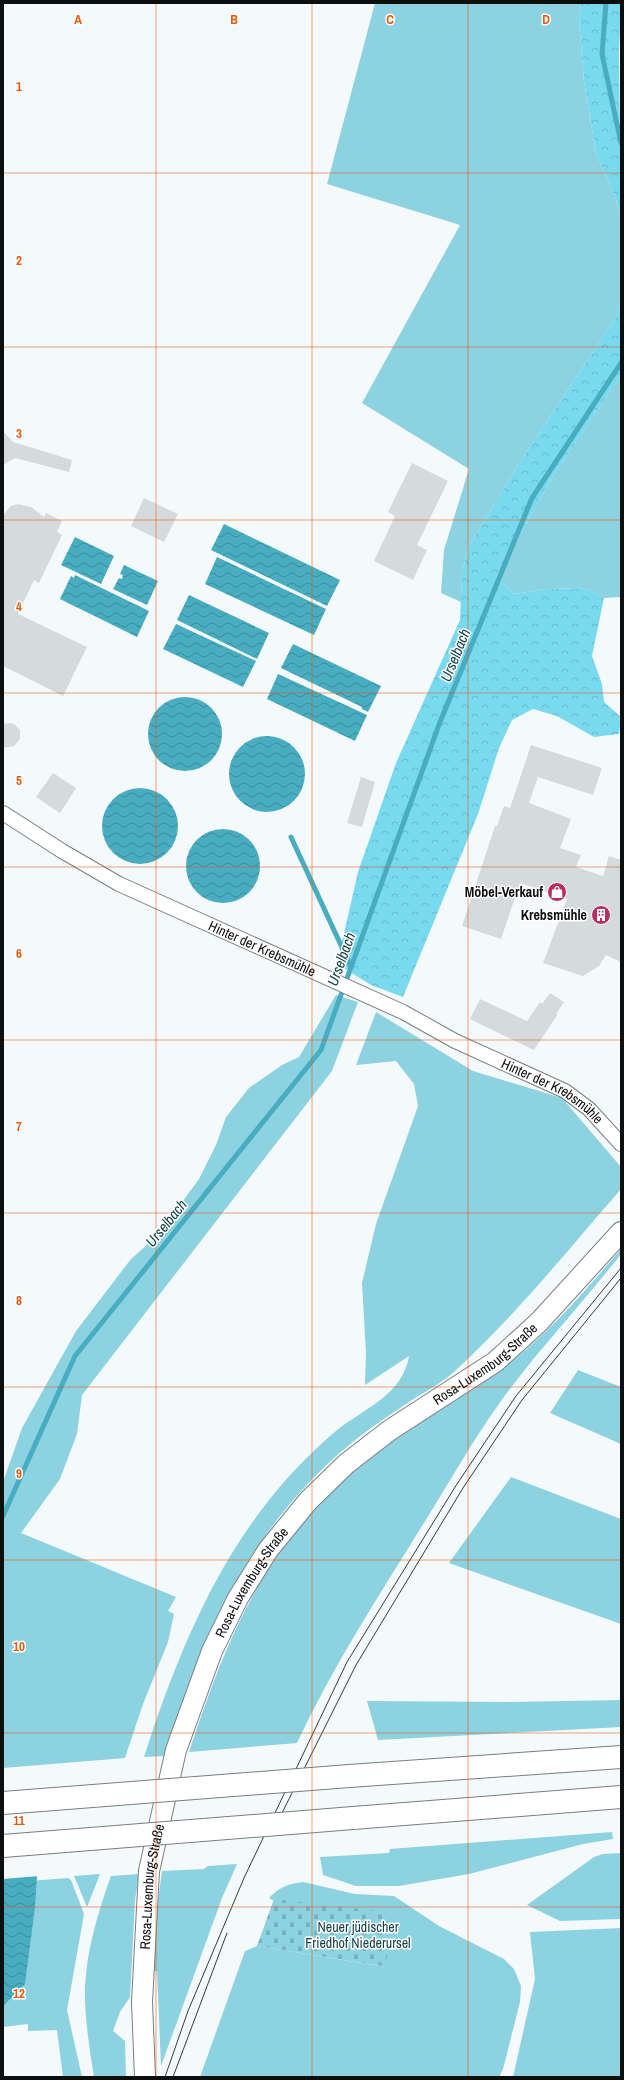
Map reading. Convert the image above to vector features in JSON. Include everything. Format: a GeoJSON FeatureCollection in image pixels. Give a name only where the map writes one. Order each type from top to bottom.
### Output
{"type":"FeatureCollection","features":[{"type":"Feature","properties":{"kind":"highway"},"geometry":{"type":"LineString","coordinates":[[3,1803],[349,1776],[621,1757]]}},
{"type":"Feature","properties":{"kind":"highway"},"geometry":{"type":"LineString","coordinates":[[3,1846],[621,1797]]}},
{"type":"Feature","properties":{"kind":"main road","name":"Rosa-Luxemburg-Straße"},"geometry":{"type":"LineString","coordinates":[[145,2077],[142,2002],[149,1871],[176,1750],[212,1651],[238,1598],[268,1550],[308,1501],[346,1464],[390,1430],[495,1362],[539,1322],[621,1232]]}},
{"type":"Feature","properties":{"kind":"street","name":"Hinter der Krebsmühle"},"geometry":{"type":"LineString","coordinates":[[3,813],[62,851],[119,884],[403,1012],[455,1041],[565,1091],[589,1110],[621,1144]]}},
{"type":"Feature","properties":{"kind":"green space"},"geometry":{"type":"Polygon","coordinates":[[[375,3],[581,3],[579,20],[584,81],[596,153],[616,199],[621,218],[621,303],[618,314],[522,459],[468,548],[462,573],[461,602],[441,593],[444,550],[469,469],[362,403],[460,225],[327,184],[375,3]]]}},
{"type":"Feature","properties":{"kind":"green space"},"geometry":{"type":"Polygon","coordinates":[[[581,3],[621,3],[619,53],[621,218],[616,199],[596,153],[584,81],[579,20],[581,3]]]}},
{"type":"Feature","properties":{"kind":"green space"},"geometry":{"type":"Polygon","coordinates":[[[621,303],[621,375],[553,476],[496,577],[514,594],[547,589],[587,588],[604,598],[592,656],[602,684],[604,702],[621,717],[619,734],[594,737],[557,716],[533,709],[512,720],[499,748],[478,814],[403,997],[371,985],[337,964],[358,872],[396,763],[460,620],[462,573],[468,548],[522,459],[618,314],[621,303]]]}},
{"type":"Feature","properties":{"kind":"green space"},"geometry":{"type":"Polygon","coordinates":[[[621,375],[621,597],[604,598],[587,588],[547,589],[514,594],[496,577],[553,476],[621,375]]]}},
{"type":"Feature","properties":{"kind":"green space"},"geometry":{"type":"Polygon","coordinates":[[[336,995],[358,1002],[332,1071],[82,1395],[77,1434],[60,1479],[21,1533],[176,1597],[168,1611],[174,1614],[168,1642],[143,1704],[125,1758],[3,1768],[3,1482],[22,1428],[76,1331],[131,1259],[157,1236],[199,1179],[216,1145],[226,1117],[249,1088],[282,1065],[299,1057],[336,995]]]}},
{"type":"Feature","properties":{"kind":"green space"},"geometry":{"type":"Polygon","coordinates":[[[376,1012],[473,1071],[562,1098],[621,1167],[621,1189],[520,1305],[455,1371],[444,1380],[399,1408],[361,1436],[334,1458],[303,1489],[275,1523],[250,1558],[229,1595],[210,1633],[193,1673],[165,1756],[144,1757],[170,1683],[200,1612],[238,1544],[259,1512],[296,1468],[334,1432],[383,1398],[400,1380],[405,1369],[409,1356],[365,1385],[366,1353],[362,1283],[376,1224],[418,1106],[414,1084],[396,1061],[356,1065],[376,1012]]]}},
{"type":"Feature","properties":{"kind":"green space"},"geometry":{"type":"Polygon","coordinates":[[[621,1249],[621,1254],[515,1382],[480,1432],[340,1660],[297,1743],[189,1752],[216,1676],[230,1641],[246,1608],[265,1575],[286,1544],[310,1513],[339,1483],[377,1451],[481,1383],[518,1356],[565,1312],[621,1249]]]}},
{"type":"Feature","properties":{"kind":"green space"},"geometry":{"type":"Polygon","coordinates":[[[578,1370],[621,1387],[621,1444],[550,1413],[578,1370]]]}},
{"type":"Feature","properties":{"kind":"green space"},"geometry":{"type":"Polygon","coordinates":[[[511,1477],[621,1519],[621,1624],[449,1563],[511,1477]]]}},
{"type":"Feature","properties":{"kind":"green space"},"geometry":{"type":"Polygon","coordinates":[[[621,1700],[621,1727],[378,1740],[367,1701],[509,1702],[621,1700]]]}},
{"type":"Feature","properties":{"kind":"green space"},"geometry":{"type":"Polygon","coordinates":[[[612,1832],[613,1839],[583,1844],[469,1874],[399,1886],[356,1886],[323,1875],[320,1857],[389,1853],[390,1849],[612,1832]]]}},
{"type":"Feature","properties":{"kind":"green space"},"geometry":{"type":"Polygon","coordinates":[[[621,1853],[621,1919],[560,1921],[527,1905],[594,1857],[603,1854],[621,1853]]]}},
{"type":"Feature","properties":{"kind":"green space"},"geometry":{"type":"Polygon","coordinates":[[[237,1864],[222,1898],[161,2066],[157,1971],[152,1971],[155,1923],[162,1871],[204,1869],[208,1866],[237,1864]]]}},
{"type":"Feature","properties":{"kind":"green space"},"geometry":{"type":"Polygon","coordinates":[[[100,1874],[87,1907],[74,1876],[100,1874]]]}},
{"type":"Feature","properties":{"kind":"green space"},"geometry":{"type":"Polygon","coordinates":[[[139,1874],[135,1900],[130,1997],[120,2012],[113,2031],[125,2041],[126,2077],[94,2077],[87,2030],[85,2001],[85,1985],[92,1937],[111,1876],[139,1874]]]}},
{"type":"Feature","properties":{"kind":"green space"},"geometry":{"type":"Polygon","coordinates":[[[68,1878],[71,1880],[84,1914],[67,2010],[82,2077],[63,2077],[57,2030],[28,2031],[28,2024],[3,2027],[3,1883],[68,1878]]]}},
{"type":"Feature","properties":{"kind":"green space"},"geometry":{"type":"Polygon","coordinates":[[[303,1882],[355,1894],[394,1896],[439,1926],[504,1959],[514,1969],[521,1986],[520,2002],[503,2069],[499,2077],[200,2077],[245,1951],[257,1946],[386,1967],[269,1898],[276,1891],[284,1887],[303,1882]]]}},
{"type":"Feature","properties":{"kind":"green space","name":"Neuer jüdischer Friedhof Niederursel"},"geometry":{"type":"Polygon","coordinates":[[[274,1899],[388,1912],[387,1967],[257,1946],[274,1899]]]}},
{"type":"Feature","properties":{"kind":"green space"},"geometry":{"type":"Polygon","coordinates":[[[621,1928],[621,2077],[513,2077],[535,1979],[530,1932],[621,1928]]]}},
{"type":"Feature","properties":{"kind":"water"},"geometry":{"type":"Polygon","coordinates":[[[224,524],[340,580],[327,606],[211,550],[224,524]]]}},
{"type":"Feature","properties":{"kind":"water"},"geometry":{"type":"Polygon","coordinates":[[[75,537],[114,556],[101,584],[61,565],[75,537]]]}},
{"type":"Feature","properties":{"kind":"water"},"geometry":{"type":"Polygon","coordinates":[[[217,557],[326,609],[314,635],[205,584],[217,557]]]}},
{"type":"Feature","properties":{"kind":"water"},"geometry":{"type":"Polygon","coordinates":[[[124,565],[158,581],[147,605],[113,589],[119,578],[122,579],[123,575],[120,574],[124,565]]]}},
{"type":"Feature","properties":{"kind":"water"},"geometry":{"type":"Polygon","coordinates":[[[75,575],[149,611],[137,637],[60,599],[71,576],[74,578],[75,575]]]}},
{"type":"Feature","properties":{"kind":"water"},"geometry":{"type":"Polygon","coordinates":[[[189,595],[269,633],[257,659],[177,620],[189,595]]]}},
{"type":"Feature","properties":{"kind":"water"},"geometry":{"type":"Polygon","coordinates":[[[176,624],[256,661],[243,687],[163,649],[176,624]]]}},
{"type":"Feature","properties":{"kind":"water"},"geometry":{"type":"Polygon","coordinates":[[[293,644],[381,686],[368,712],[362,709],[362,707],[281,668],[293,644]]]}},
{"type":"Feature","properties":{"kind":"water"},"geometry":{"type":"Polygon","coordinates":[[[278,674],[367,715],[355,741],[267,699],[278,674]]]}},
{"type":"Feature","properties":{"kind":"water"},"geometry":{"type":"Polygon","coordinates":[[[178,697],[192,697],[206,703],[216,713],[222,727],[222,741],[216,755],[206,765],[192,771],[178,771],[164,765],[154,755],[148,741],[148,727],[154,713],[164,703],[178,697]]]}},
{"type":"Feature","properties":{"kind":"water"},"geometry":{"type":"Polygon","coordinates":[[[267,736],[281,739],[294,747],[302,760],[305,774],[302,788],[294,801],[281,809],[267,812],[253,809],[240,801],[232,788],[229,774],[232,760],[240,747],[253,739],[267,736]]]}},
{"type":"Feature","properties":{"kind":"water"},"geometry":{"type":"Polygon","coordinates":[[[140,788],[154,791],[167,799],[175,812],[178,826],[175,840],[167,853],[154,861],[140,864],[126,861],[113,853],[105,840],[102,826],[105,812],[113,799],[126,791],[140,788]]]}},
{"type":"Feature","properties":{"kind":"water"},"geometry":{"type":"Polygon","coordinates":[[[216,829],[230,829],[244,835],[254,845],[260,859],[260,873],[254,887],[244,897],[230,903],[216,903],[202,897],[192,887],[186,873],[186,859],[192,845],[202,835],[216,829]]]}},
{"type":"Feature","properties":{"kind":"water"},"geometry":{"type":"Polygon","coordinates":[[[3,1810],[38,1860],[35,1907],[25,1984],[3,2006],[3,1810]]]}},
{"type":"Feature","properties":{"kind":"pier"},"geometry":{"type":"Polygon","coordinates":[[[16,1806],[40,1859],[39,1876],[3,1879],[3,1808],[16,1806]]]}},
{"type":"Feature","properties":{"kind":"building"},"geometry":{"type":"Polygon","coordinates":[[[3,431],[13,442],[72,460],[69,472],[15,458],[3,465],[3,431]]]}},
{"type":"Feature","properties":{"kind":"building"},"geometry":{"type":"Polygon","coordinates":[[[412,463],[448,481],[417,545],[427,550],[413,580],[374,561],[395,516],[388,512],[412,463]]]}},
{"type":"Feature","properties":{"kind":"building"},"geometry":{"type":"Polygon","coordinates":[[[144,498],[178,514],[164,542],[131,526],[144,498]]]}},
{"type":"Feature","properties":{"kind":"building"},"geometry":{"type":"Polygon","coordinates":[[[18,504],[31,507],[44,517],[46,513],[62,521],[57,532],[62,535],[39,583],[34,580],[18,614],[87,647],[63,696],[3,666],[3,515],[11,506],[18,504]]]}},
{"type":"Feature","properties":{"kind":"building"},"geometry":{"type":"Polygon","coordinates":[[[3,724],[14,724],[20,730],[20,739],[14,746],[3,748],[3,724]]]}},
{"type":"Feature","properties":{"kind":"building"},"geometry":{"type":"Polygon","coordinates":[[[531,745],[602,768],[593,795],[538,777],[529,803],[571,819],[560,848],[581,855],[576,867],[603,876],[609,856],[621,860],[621,962],[606,955],[599,966],[583,976],[543,963],[567,899],[520,883],[501,939],[462,926],[495,826],[497,826],[504,806],[510,808],[531,745]]]}},
{"type":"Feature","properties":{"kind":"building"},"geometry":{"type":"Polygon","coordinates":[[[53,773],[76,788],[60,813],[36,797],[53,773]]]}},
{"type":"Feature","properties":{"kind":"building"},"geometry":{"type":"Polygon","coordinates":[[[361,777],[375,782],[362,827],[347,823],[361,777]]]}},
{"type":"Feature","properties":{"kind":"building"},"geometry":{"type":"Polygon","coordinates":[[[550,993],[564,1002],[556,1014],[558,1014],[534,1050],[470,1019],[480,999],[527,1021],[540,1002],[542,1004],[550,993]]]}},
{"type":"Feature","properties":{"kind":"waterway","name":"Urselbach"},"geometry":{"type":"LineString","coordinates":[[606,3],[602,54],[621,143]]}},
{"type":"Feature","properties":{"kind":"waterway","name":"Urselbach"},"geometry":{"type":"LineString","coordinates":[[3,1516],[75,1356],[321,1050],[440,722],[532,498],[621,363]]}},
{"type":"Feature","properties":{"kind":"waterway"},"geometry":{"type":"LineString","coordinates":[[291,837],[351,967]]}},
{"type":"Feature","properties":{"kind":"tram line"},"geometry":{"type":"LineString","coordinates":[[165,2077],[188,2011],[244,1878],[347,1662],[457,1484],[516,1396],[621,1268]]}},
{"type":"Feature","properties":{"kind":"tram line"},"geometry":{"type":"LineString","coordinates":[[275,1827],[356,1665],[463,1488],[522,1400],[621,1278]]}},
{"type":"Feature","properties":{"kind":"tram line"},"geometry":{"type":"LineString","coordinates":[[173,2077],[227,1933]]}},
{"type":"Feature","properties":{"kind":"place","name":"Möbel-Verkauf"},"geometry":{"type":"Point","coordinates":[557,892]}},
{"type":"Feature","properties":{"kind":"place","name":"Krebsmühle"},"geometry":{"type":"Point","coordinates":[601,915]}}]}
